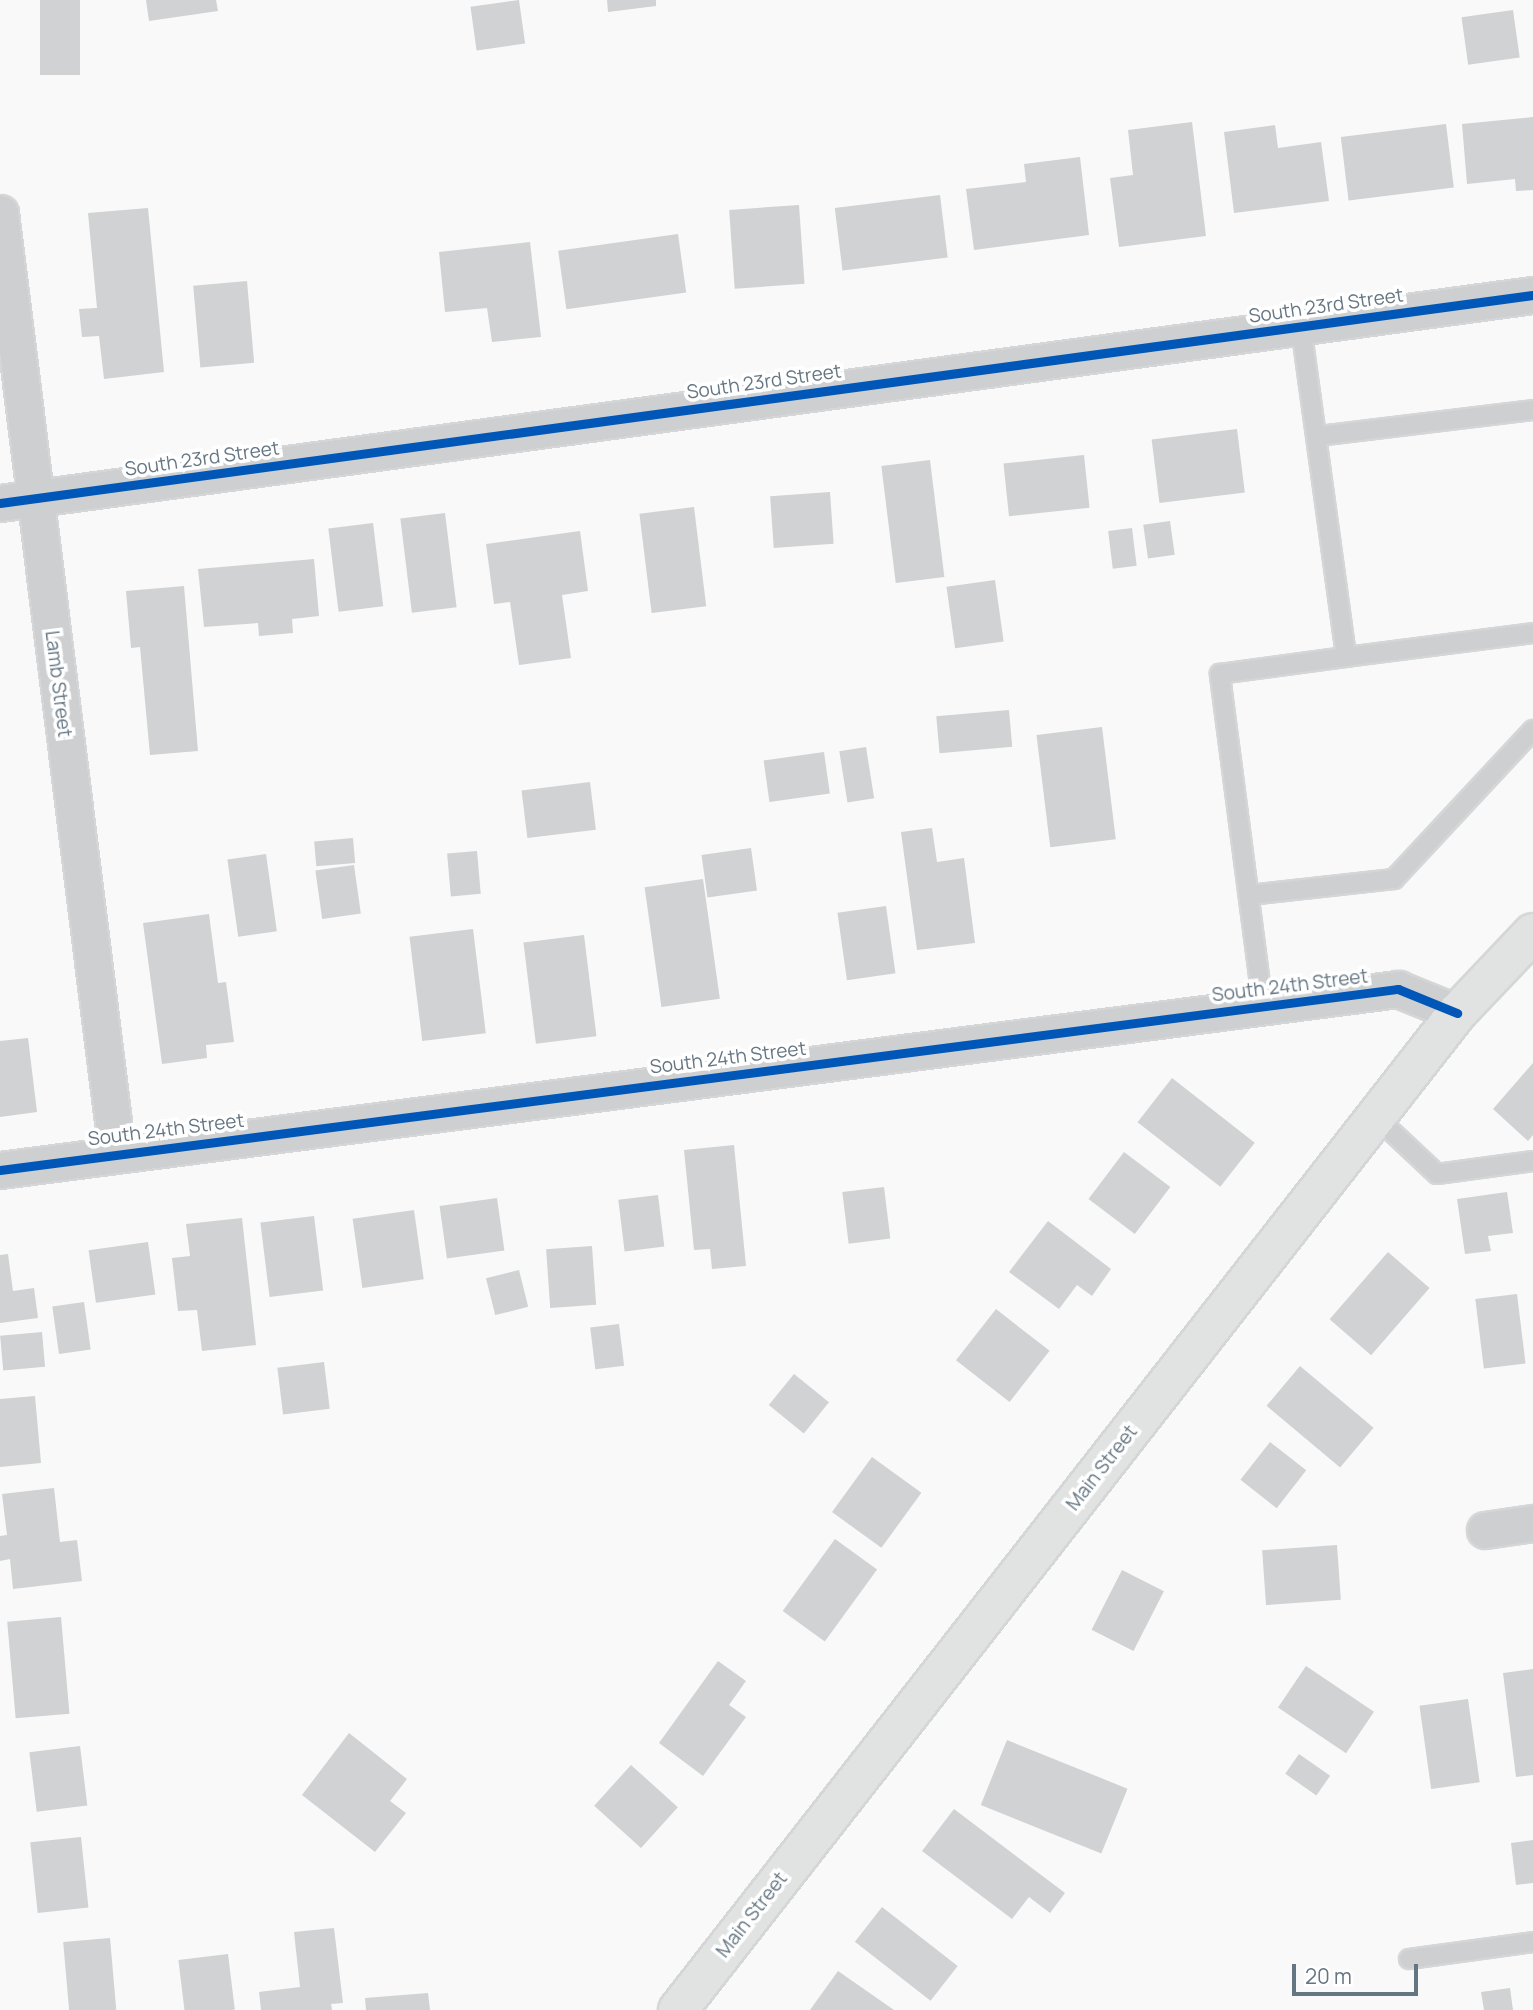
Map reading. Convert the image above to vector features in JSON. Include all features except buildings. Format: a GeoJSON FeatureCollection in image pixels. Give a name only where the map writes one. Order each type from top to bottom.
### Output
{"type":"FeatureCollection","features":[{"type":"Feature","properties":{"kind":"main road","name":"Main Street"},"geometry":{"type":"LineString","coordinates":[[678,2010],[1457,1013],[1533,933]]}},
{"type":"Feature","properties":{"kind":"street","name":"Lamb Street"},"geometry":{"type":"LineString","coordinates":[[0,213],[117,1154]]}},
{"type":"Feature","properties":{"kind":"street","name":"South 23rd Street"},"geometry":{"type":"LineString","coordinates":[[0,503],[1533,295]]}},
{"type":"Feature","properties":{"kind":"street","name":"South 24th Street"},"geometry":{"type":"LineString","coordinates":[[0,1170],[1398,989],[1457,1013]]}},
{"type":"Feature","properties":{"kind":"street"},"geometry":{"type":"LineString","coordinates":[[1485,1530],[1533,1523]]}},
{"type":"Feature","properties":{"kind":"lane"},"geometry":{"type":"LineString","coordinates":[[1301,327],[1318,436],[1346,657]]}},
{"type":"Feature","properties":{"kind":"lane"},"geometry":{"type":"LineString","coordinates":[[1318,436],[1533,410]]}},
{"type":"Feature","properties":{"kind":"lane"},"geometry":{"type":"LineString","coordinates":[[1264,1007],[1220,674],[1533,633]]}},
{"type":"Feature","properties":{"kind":"lane"},"geometry":{"type":"LineString","coordinates":[[1249,895],[1394,879],[1533,730]]}},
{"type":"Feature","properties":{"kind":"lane"},"geometry":{"type":"LineString","coordinates":[[1377,1117],[1437,1174],[1533,1161]]}},
{"type":"Feature","properties":{"kind":"lane"},"geometry":{"type":"LineString","coordinates":[[1409,1959],[1533,1942]]}},
{"type":"Feature","properties":{"kind":"cycle path"},"geometry":{"type":"LineString","coordinates":[[0,503],[1533,295]]}},
{"type":"Feature","properties":{"kind":"cycle path"},"geometry":{"type":"LineString","coordinates":[[0,1170],[1398,989],[1457,1013]]}}]}
